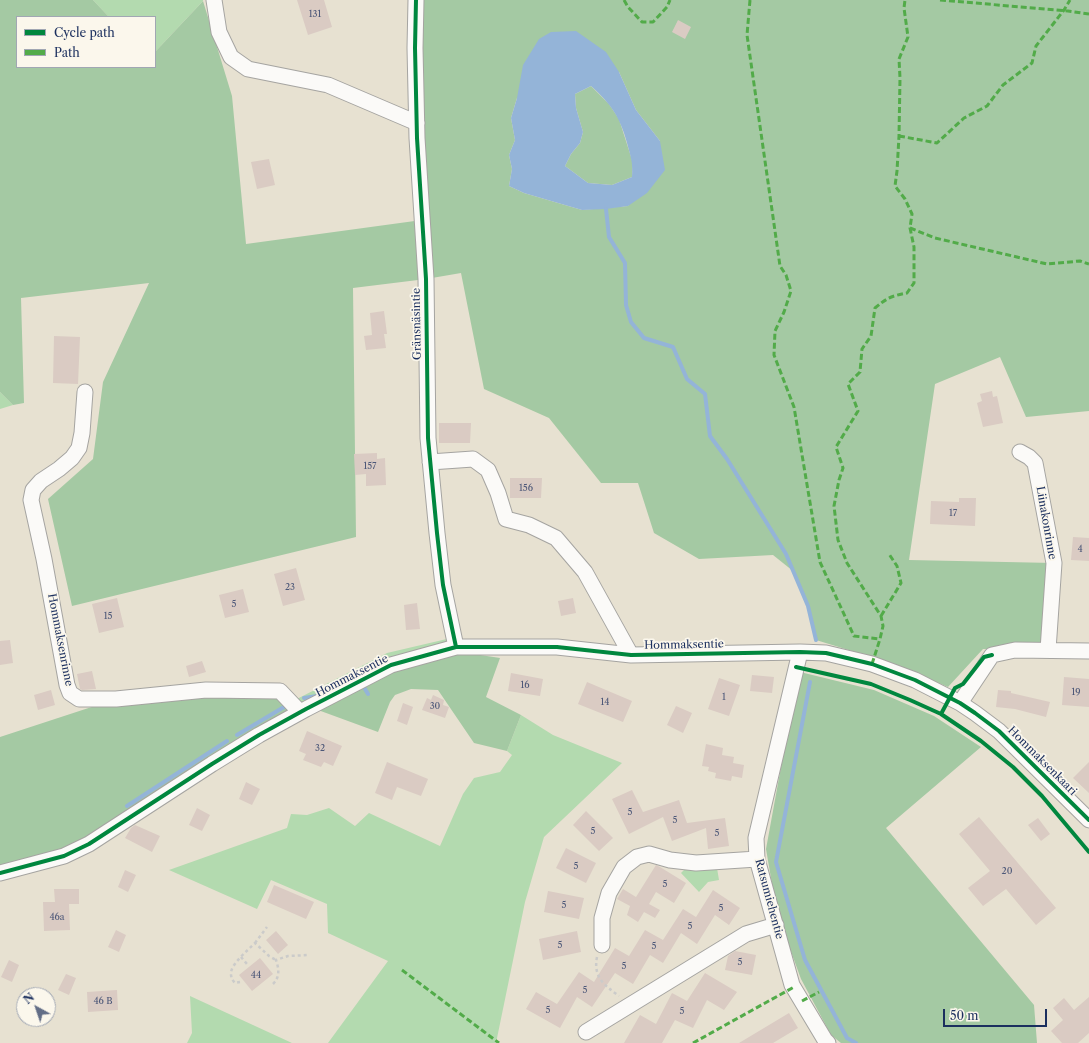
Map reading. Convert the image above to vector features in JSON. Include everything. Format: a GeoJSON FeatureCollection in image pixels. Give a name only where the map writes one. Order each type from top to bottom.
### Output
{"type":"FeatureCollection","features":[{"type":"Feature","properties":{"kind":"street"},"geometry":{"type":"LineString","coordinates":[[214,0],[219,32],[231,57],[248,69],[328,85],[417,123]]}},
{"type":"Feature","properties":{"kind":"street","name":"Gränsnäsintie"},"geometry":{"type":"LineString","coordinates":[[416,0],[415,48],[417,123],[426,279],[428,430],[443,585],[456,647]]}},
{"type":"Feature","properties":{"kind":"street","name":"Hommaksenrinne"},"geometry":{"type":"LineString","coordinates":[[85,392],[82,433],[79,448],[68,462],[41,481],[34,490],[31,500],[70,694],[79,699],[116,699],[206,690],[280,691],[300,712]]}},
{"type":"Feature","properties":{"kind":"street","name":"Liinakonrinne"},"geometry":{"type":"LineString","coordinates":[[1020,452],[1029,457],[1035,463],[1054,562],[1048,650]]}},
{"type":"Feature","properties":{"kind":"street"},"geometry":{"type":"LineString","coordinates":[[430,462],[473,459],[488,470],[498,493],[506,519],[528,526],[556,538],[585,572],[630,655]]}},
{"type":"Feature","properties":{"kind":"street","name":"Hommaksentie"},"geometry":{"type":"LineString","coordinates":[[0,873],[64,856],[89,844],[212,764],[300,712],[391,665],[456,647],[557,647],[630,655],[800,652],[826,653]]}},
{"type":"Feature","properties":{"kind":"street"},"geometry":{"type":"LineString","coordinates":[[960,703],[992,656],[1016,650],[1089,651]]}},
{"type":"Feature","properties":{"kind":"street","name":"Ratsumiehentie"},"geometry":{"type":"LineString","coordinates":[[800,652],[756,838],[758,859],[792,985],[824,1042]]}},
{"type":"Feature","properties":{"kind":"street","name":"Hommaksenkaari"},"geometry":{"type":"LineString","coordinates":[[826,653],[872,664],[915,680],[960,703],[999,731],[1089,820]]}},
{"type":"Feature","properties":{"kind":"street"},"geometry":{"type":"LineString","coordinates":[[602,945],[602,918],[609,893],[624,867],[637,858],[649,854],[670,860],[696,863],[758,859]]}},
{"type":"Feature","properties":{"kind":"street"},"geometry":{"type":"LineString","coordinates":[[586,1032],[746,934],[776,925]]}},
{"type":"Feature","properties":{"kind":"path"},"geometry":{"type":"LineString","coordinates":[[240,982],[236,983],[231,977],[230,973],[239,958],[255,943],[267,927]]}},
{"type":"Feature","properties":{"kind":"path"},"geometry":{"type":"LineString","coordinates":[[255,943],[269,956],[276,960],[278,976],[273,984]]}},
{"type":"Feature","properties":{"kind":"path"},"geometry":{"type":"LineString","coordinates":[[602,945],[597,958],[596,969],[598,976],[608,988],[631,1004]]}},
{"type":"Feature","properties":{"kind":"path"},"geometry":{"type":"LineString","coordinates":[[276,960],[288,956],[309,955]]}},
{"type":"Feature","properties":{"kind":"path"},"geometry":{"type":"LineString","coordinates":[[241,957],[247,964]]}},
{"type":"Feature","properties":{"kind":"green space"},"geometry":{"type":"Polygon","coordinates":[[[0,0],[93,0],[108,16],[16,16],[16,68],[156,68],[156,51],[203,1],[232,96],[246,244],[422,220],[416,0],[1089,0],[1089,411],[1026,417],[1000,357],[935,384],[909,560],[1054,563],[1048,650],[983,649],[948,687],[891,663],[816,640],[808,606],[793,571],[773,555],[699,559],[654,533],[638,483],[601,483],[549,418],[484,389],[461,273],[353,288],[356,537],[72,606],[48,499],[93,459],[103,382],[149,283],[21,298],[24,403],[13,405],[0,392],[0,0]],[[619,72],[517,98],[511,118],[515,140],[509,155],[512,169],[509,186],[524,193],[582,210],[628,206],[660,141],[636,110],[619,72]]]}},
{"type":"Feature","properties":{"kind":"green space"},"geometry":{"type":"Polygon","coordinates":[[[93,0],[203,0],[156,51],[156,16],[108,16],[93,0]]]}},
{"type":"Feature","properties":{"kind":"green space"},"geometry":{"type":"Polygon","coordinates":[[[591,86],[609,104],[619,119],[633,163],[632,177],[612,185],[588,183],[565,166],[571,154],[580,143],[583,132],[576,108],[575,94],[591,86]]]}},
{"type":"Feature","properties":{"kind":"green space"},"geometry":{"type":"Polygon","coordinates":[[[0,392],[13,405],[0,409],[0,392]]]}},
{"type":"Feature","properties":{"kind":"green space"},"geometry":{"type":"Polygon","coordinates":[[[451,638],[456,647],[300,712],[291,702],[387,653],[451,638]]]}},
{"type":"Feature","properties":{"kind":"green space"},"geometry":{"type":"Polygon","coordinates":[[[454,651],[500,658],[486,697],[521,715],[507,751],[474,743],[438,690],[411,689],[395,695],[390,702],[378,732],[318,710],[388,671],[454,651]]]}},
{"type":"Feature","properties":{"kind":"green space"},"geometry":{"type":"Polygon","coordinates":[[[800,672],[874,690],[934,716],[981,747],[886,828],[1034,1005],[1037,1043],[841,1043],[831,1035],[801,979],[777,913],[766,849],[800,672]]]}},
{"type":"Feature","properties":{"kind":"green space"},"geometry":{"type":"Polygon","coordinates":[[[280,691],[300,712],[89,844],[0,873],[0,737],[116,699],[280,691]]]}},
{"type":"Feature","properties":{"kind":"green space"},"geometry":{"type":"Polygon","coordinates":[[[521,715],[553,735],[622,763],[544,837],[525,902],[496,1043],[328,1043],[388,961],[328,933],[327,904],[271,880],[257,909],[169,870],[287,828],[291,814],[307,815],[329,808],[355,826],[369,813],[440,846],[463,794],[474,778],[500,772],[512,755],[507,751],[521,715]]]}},
{"type":"Feature","properties":{"kind":"green space"},"geometry":{"type":"Polygon","coordinates":[[[717,868],[719,880],[708,882],[699,892],[681,873],[685,869],[695,871],[717,868]]]}},
{"type":"Feature","properties":{"kind":"green space"},"geometry":{"type":"Polygon","coordinates":[[[190,996],[292,1043],[187,1043],[192,1033],[190,996]]]}},
{"type":"Feature","properties":{"kind":"water"},"geometry":{"type":"Polygon","coordinates":[[[576,31],[606,52],[619,72],[636,110],[660,141],[665,170],[647,193],[628,206],[582,210],[524,193],[509,186],[512,169],[509,155],[515,140],[511,118],[517,98],[523,65],[539,39],[551,32],[576,31]],[[591,86],[575,94],[576,108],[583,132],[580,143],[571,154],[565,166],[588,183],[612,185],[632,177],[631,160],[618,118],[591,86]]]}},
{"type":"Feature","properties":{"kind":"building"},"geometry":{"type":"Polygon","coordinates":[[[297,0],[324,0],[332,27],[308,35],[297,0]]]}},
{"type":"Feature","properties":{"kind":"building"},"geometry":{"type":"Polygon","coordinates":[[[678,20],[691,27],[685,39],[672,32],[678,20]]]}},
{"type":"Feature","properties":{"kind":"building"},"geometry":{"type":"Polygon","coordinates":[[[269,159],[275,185],[257,189],[251,162],[269,159]]]}},
{"type":"Feature","properties":{"kind":"building"},"geometry":{"type":"Polygon","coordinates":[[[384,311],[387,334],[384,334],[386,348],[366,350],[364,336],[372,335],[370,313],[384,311]]]}},
{"type":"Feature","properties":{"kind":"building"},"geometry":{"type":"Polygon","coordinates":[[[54,336],[80,337],[78,384],[53,383],[54,336]]]}},
{"type":"Feature","properties":{"kind":"building"},"geometry":{"type":"Polygon","coordinates":[[[992,391],[993,397],[997,396],[1003,423],[983,427],[977,403],[982,401],[980,394],[992,391]]]}},
{"type":"Feature","properties":{"kind":"building"},"geometry":{"type":"Polygon","coordinates":[[[439,423],[471,423],[470,443],[439,443],[439,423]]]}},
{"type":"Feature","properties":{"kind":"building"},"geometry":{"type":"Polygon","coordinates":[[[377,453],[377,459],[385,458],[386,485],[366,486],[366,474],[355,475],[354,454],[377,453]]]}},
{"type":"Feature","properties":{"kind":"building"},"geometry":{"type":"Polygon","coordinates":[[[510,478],[542,478],[541,498],[510,498],[510,478]]]}},
{"type":"Feature","properties":{"kind":"building"},"geometry":{"type":"Polygon","coordinates":[[[959,498],[976,498],[975,526],[930,524],[931,501],[959,502],[959,498]]]}},
{"type":"Feature","properties":{"kind":"building"},"geometry":{"type":"Polygon","coordinates":[[[1073,537],[1089,538],[1089,561],[1071,560],[1073,537]]]}},
{"type":"Feature","properties":{"kind":"building"},"geometry":{"type":"Polygon","coordinates":[[[296,568],[305,600],[283,606],[274,574],[296,568]]]}},
{"type":"Feature","properties":{"kind":"building"},"geometry":{"type":"Polygon","coordinates":[[[243,589],[249,612],[225,618],[219,595],[243,589]]]}},
{"type":"Feature","properties":{"kind":"building"},"geometry":{"type":"Polygon","coordinates":[[[117,598],[124,627],[99,633],[92,604],[117,598]]]}},
{"type":"Feature","properties":{"kind":"building"},"geometry":{"type":"Polygon","coordinates":[[[573,598],[576,613],[561,616],[558,601],[573,598]]]}},
{"type":"Feature","properties":{"kind":"building"},"geometry":{"type":"Polygon","coordinates":[[[417,603],[420,629],[406,630],[404,605],[417,603]]]}},
{"type":"Feature","properties":{"kind":"building"},"geometry":{"type":"Polygon","coordinates":[[[10,640],[13,663],[0,665],[0,641],[10,640]]]}},
{"type":"Feature","properties":{"kind":"building"},"geometry":{"type":"Polygon","coordinates":[[[202,661],[206,672],[189,677],[186,666],[202,661]]]}},
{"type":"Feature","properties":{"kind":"building"},"geometry":{"type":"Polygon","coordinates":[[[92,671],[96,689],[80,689],[77,674],[92,671]]]}},
{"type":"Feature","properties":{"kind":"building"},"geometry":{"type":"Polygon","coordinates":[[[511,673],[543,679],[540,696],[508,691],[511,673]]]}},
{"type":"Feature","properties":{"kind":"building"},"geometry":{"type":"Polygon","coordinates":[[[752,675],[774,677],[772,693],[750,691],[752,675]]]}},
{"type":"Feature","properties":{"kind":"building"},"geometry":{"type":"Polygon","coordinates":[[[1064,677],[1089,679],[1089,707],[1062,705],[1064,677]]]}},
{"type":"Feature","properties":{"kind":"building"},"geometry":{"type":"Polygon","coordinates":[[[719,678],[740,685],[729,716],[708,709],[719,678]]]}},
{"type":"Feature","properties":{"kind":"building"},"geometry":{"type":"Polygon","coordinates":[[[587,682],[632,701],[623,722],[578,704],[587,682]]]}},
{"type":"Feature","properties":{"kind":"building"},"geometry":{"type":"Polygon","coordinates":[[[51,690],[55,705],[38,710],[34,695],[51,690]]]}},
{"type":"Feature","properties":{"kind":"building"},"geometry":{"type":"Polygon","coordinates":[[[998,690],[1011,691],[1011,693],[1050,702],[1046,717],[1015,709],[996,707],[998,690]]]}},
{"type":"Feature","properties":{"kind":"building"},"geometry":{"type":"Polygon","coordinates":[[[433,695],[444,700],[443,705],[449,707],[445,718],[422,710],[427,698],[431,700],[433,695]]]}},
{"type":"Feature","properties":{"kind":"building"},"geometry":{"type":"Polygon","coordinates":[[[403,703],[413,707],[407,725],[397,721],[403,703]]]}},
{"type":"Feature","properties":{"kind":"building"},"geometry":{"type":"Polygon","coordinates":[[[676,706],[692,713],[683,733],[667,725],[676,706]]]}},
{"type":"Feature","properties":{"kind":"building"},"geometry":{"type":"Polygon","coordinates":[[[307,731],[342,746],[333,766],[324,762],[321,767],[303,760],[306,754],[299,751],[307,731]]]}},
{"type":"Feature","properties":{"kind":"building"},"geometry":{"type":"Polygon","coordinates":[[[706,744],[723,748],[722,755],[734,757],[733,763],[744,765],[742,778],[732,776],[731,781],[715,778],[716,773],[708,771],[709,767],[702,766],[706,744]]]}},
{"type":"Feature","properties":{"kind":"building"},"geometry":{"type":"Polygon","coordinates":[[[387,762],[428,779],[421,796],[397,787],[392,800],[375,793],[387,762]]]}},
{"type":"Feature","properties":{"kind":"building"},"geometry":{"type":"Polygon","coordinates":[[[1089,762],[1089,793],[1073,778],[1089,762]]]}},
{"type":"Feature","properties":{"kind":"building"},"geometry":{"type":"Polygon","coordinates":[[[246,782],[260,789],[252,805],[239,799],[246,782]]]}},
{"type":"Feature","properties":{"kind":"building"},"geometry":{"type":"Polygon","coordinates":[[[632,790],[643,812],[679,800],[687,823],[725,818],[729,846],[708,849],[706,828],[672,841],[663,817],[629,834],[612,799],[632,790]]]}},
{"type":"Feature","properties":{"kind":"building"},"geometry":{"type":"Polygon","coordinates":[[[197,808],[210,815],[202,831],[189,825],[197,808]]]}},
{"type":"Feature","properties":{"kind":"building"},"geometry":{"type":"Polygon","coordinates":[[[586,811],[613,838],[599,851],[573,825],[586,811]]]}},
{"type":"Feature","properties":{"kind":"building"},"geometry":{"type":"Polygon","coordinates":[[[979,817],[1056,908],[1036,925],[1006,889],[983,906],[968,888],[990,871],[959,834],[979,817]]]}},
{"type":"Feature","properties":{"kind":"building"},"geometry":{"type":"Polygon","coordinates":[[[1038,818],[1050,834],[1041,841],[1028,825],[1038,818]]]}},
{"type":"Feature","properties":{"kind":"building"},"geometry":{"type":"Polygon","coordinates":[[[135,825],[160,836],[152,852],[125,838],[131,828],[135,825]]]}},
{"type":"Feature","properties":{"kind":"building"},"geometry":{"type":"Polygon","coordinates":[[[566,848],[596,863],[586,883],[556,868],[566,848]]]}},
{"type":"Feature","properties":{"kind":"building"},"geometry":{"type":"Polygon","coordinates":[[[656,865],[686,883],[674,903],[656,892],[649,904],[660,910],[655,918],[644,912],[638,922],[627,915],[630,906],[617,899],[623,889],[636,897],[656,865]]]}},
{"type":"Feature","properties":{"kind":"building"},"geometry":{"type":"Polygon","coordinates":[[[125,870],[136,875],[128,892],[118,887],[125,870]]]}},
{"type":"Feature","properties":{"kind":"building"},"geometry":{"type":"Polygon","coordinates":[[[274,885],[314,902],[306,919],[267,902],[274,885]]]}},
{"type":"Feature","properties":{"kind":"building"},"geometry":{"type":"Polygon","coordinates":[[[54,889],[79,889],[79,904],[69,904],[70,930],[44,931],[43,902],[55,902],[54,889]]]}},
{"type":"Feature","properties":{"kind":"building"},"geometry":{"type":"Polygon","coordinates":[[[713,890],[740,908],[729,925],[715,915],[697,944],[681,933],[663,963],[650,955],[633,984],[615,973],[592,1007],[577,997],[560,1028],[526,1009],[536,992],[557,1004],[579,972],[594,982],[615,948],[629,956],[645,930],[663,940],[683,909],[696,917],[713,890]]]}},
{"type":"Feature","properties":{"kind":"building"},"geometry":{"type":"Polygon","coordinates":[[[548,891],[584,898],[579,919],[544,912],[548,891]]]}},
{"type":"Feature","properties":{"kind":"building"},"geometry":{"type":"Polygon","coordinates":[[[116,930],[126,935],[119,952],[108,947],[116,930]]]}},
{"type":"Feature","properties":{"kind":"building"},"geometry":{"type":"Polygon","coordinates":[[[276,931],[288,945],[278,954],[266,940],[276,931]]]}},
{"type":"Feature","properties":{"kind":"building"},"geometry":{"type":"Polygon","coordinates":[[[577,931],[581,952],[543,960],[539,939],[577,931]]]}},
{"type":"Feature","properties":{"kind":"building"},"geometry":{"type":"Polygon","coordinates":[[[735,951],[756,955],[752,975],[725,970],[728,956],[735,951]]]}},
{"type":"Feature","properties":{"kind":"building"},"geometry":{"type":"Polygon","coordinates":[[[260,958],[273,974],[252,991],[239,975],[260,958]]]}},
{"type":"Feature","properties":{"kind":"building"},"geometry":{"type":"Polygon","coordinates":[[[9,960],[19,965],[12,982],[1,977],[9,960]]]}},
{"type":"Feature","properties":{"kind":"building"},"geometry":{"type":"Polygon","coordinates":[[[705,973],[737,992],[724,1010],[707,1000],[693,1028],[675,1020],[662,1043],[624,1043],[640,1015],[656,1024],[672,993],[687,1001],[705,973]]]}},
{"type":"Feature","properties":{"kind":"building"},"geometry":{"type":"Polygon","coordinates":[[[66,974],[76,978],[69,995],[58,990],[66,974]]]}},
{"type":"Feature","properties":{"kind":"building"},"geometry":{"type":"Polygon","coordinates":[[[117,990],[118,1010],[88,1012],[87,992],[117,990]]]}},
{"type":"Feature","properties":{"kind":"building"},"geometry":{"type":"Polygon","coordinates":[[[1089,997],[1089,1033],[1078,1043],[1062,1043],[1051,1031],[1063,1020],[1053,1008],[1064,998],[1074,1010],[1089,997]]]}},
{"type":"Feature","properties":{"kind":"building"},"geometry":{"type":"Polygon","coordinates":[[[789,1013],[798,1028],[773,1043],[739,1043],[789,1013]]]}},
{"type":"Feature","properties":{"kind":"waterway"},"geometry":{"type":"LineString","coordinates":[[606,209],[609,237],[625,263],[626,305],[631,322],[644,338],[673,347],[687,379],[705,394],[710,436],[727,459],[786,554],[808,606],[816,640]]}},
{"type":"Feature","properties":{"kind":"waterway"},"geometry":{"type":"LineString","coordinates":[[810,682],[776,862],[805,960],[847,1038],[856,1043]]}},
{"type":"Feature","properties":{"kind":"waterway"},"geometry":{"type":"LineString","coordinates":[[362,684],[368,694]]}},
{"type":"Feature","properties":{"kind":"waterway"},"geometry":{"type":"LineString","coordinates":[[304,698],[317,696]]}},
{"type":"Feature","properties":{"kind":"waterway"},"geometry":{"type":"LineString","coordinates":[[237,735],[284,707]]}},
{"type":"Feature","properties":{"kind":"waterway"},"geometry":{"type":"LineString","coordinates":[[127,806],[227,741]]}},
{"type":"Feature","properties":{"kind":"marked path"},"geometry":{"type":"LineString","coordinates":[[624,0],[628,7],[642,22],[653,22],[667,7],[670,0]]}},
{"type":"Feature","properties":{"kind":"marked path"},"geometry":{"type":"LineString","coordinates":[[750,0],[747,35],[780,266],[786,275],[791,291],[784,312],[775,331],[774,355],[794,407],[820,562],[854,636],[880,639]]}},
{"type":"Feature","properties":{"kind":"marked path"},"geometry":{"type":"LineString","coordinates":[[872,664],[883,626],[881,616],[847,563],[838,540],[834,506],[843,468],[836,447],[858,411],[848,384],[860,372],[862,349],[871,336],[875,308],[890,298],[907,293],[914,283],[914,247],[910,228],[912,214],[905,199],[895,186],[899,136],[899,59],[908,37],[904,8],[905,0]]}},
{"type":"Feature","properties":{"kind":"marked path"},"geometry":{"type":"LineString","coordinates":[[940,0],[1089,14]]}},
{"type":"Feature","properties":{"kind":"marked path"},"geometry":{"type":"LineString","coordinates":[[899,136],[937,143],[964,118],[987,106],[1003,85],[1032,63],[1036,46],[1070,0]]}},
{"type":"Feature","properties":{"kind":"marked path"},"geometry":{"type":"LineString","coordinates":[[910,228],[935,238],[1047,264],[1080,261],[1089,264]]}},
{"type":"Feature","properties":{"kind":"marked path"},"geometry":{"type":"LineString","coordinates":[[881,616],[901,583],[897,566],[889,554]]}},
{"type":"Feature","properties":{"kind":"marked path"},"geometry":{"type":"LineString","coordinates":[[402,970],[499,1043]]}},
{"type":"Feature","properties":{"kind":"marked path"},"geometry":{"type":"LineString","coordinates":[[693,1043],[794,987]]}},
{"type":"Feature","properties":{"kind":"marked path"},"geometry":{"type":"LineString","coordinates":[[802,1001],[819,992]]}},
{"type":"Feature","properties":{"kind":"cycle path"},"geometry":{"type":"LineString","coordinates":[[416,0],[415,48],[417,138],[426,279],[428,438],[443,585],[456,647]]}},
{"type":"Feature","properties":{"kind":"cycle path"},"geometry":{"type":"LineString","coordinates":[[0,873],[64,856],[89,844],[212,764],[259,735],[306,709],[391,665],[456,647],[557,647],[631,655],[800,652],[826,653],[872,664],[915,680],[960,703],[975,713],[999,731],[1089,820]]}},
{"type":"Feature","properties":{"kind":"cycle path"},"geometry":{"type":"LineString","coordinates":[[941,714],[955,688],[963,684],[984,657],[992,655]]}},
{"type":"Feature","properties":{"kind":"cycle path"},"geometry":{"type":"LineString","coordinates":[[796,667],[871,684],[941,714],[981,741],[1013,767],[1042,796],[1089,852]]}}]}
